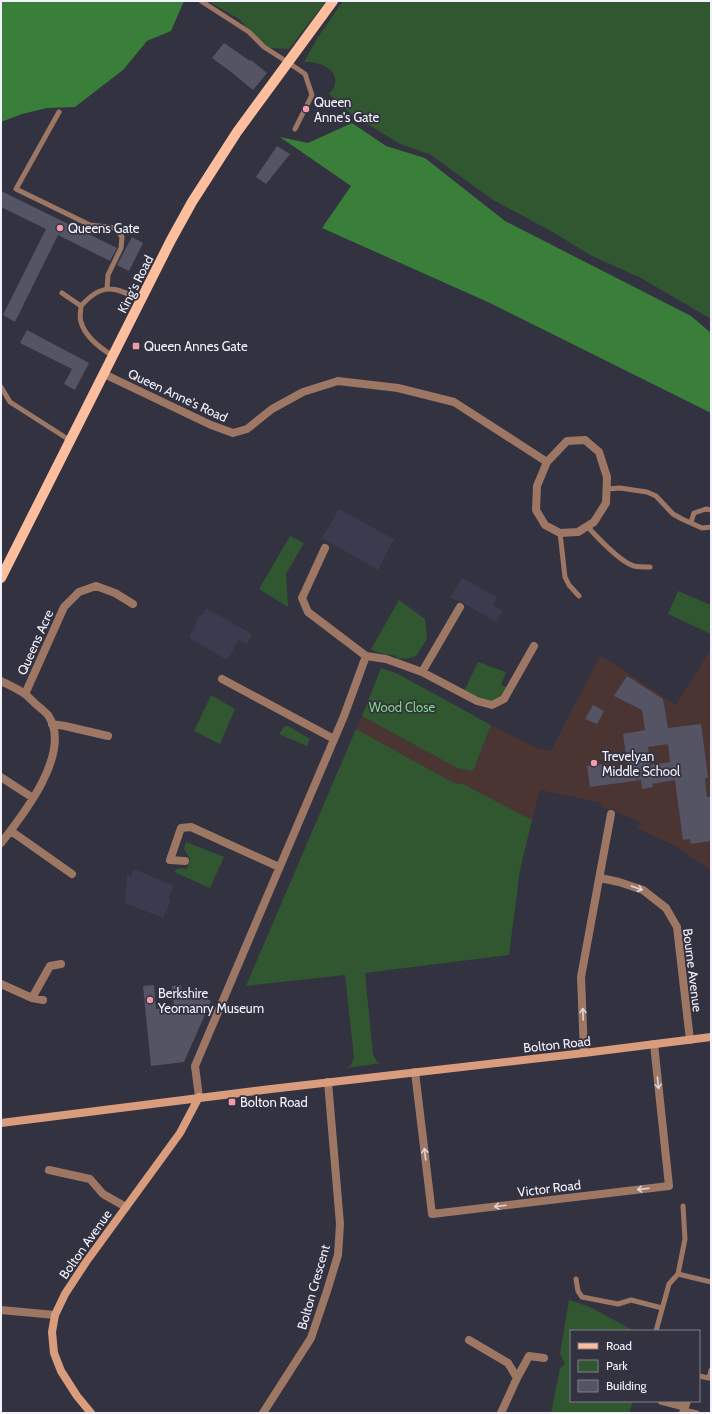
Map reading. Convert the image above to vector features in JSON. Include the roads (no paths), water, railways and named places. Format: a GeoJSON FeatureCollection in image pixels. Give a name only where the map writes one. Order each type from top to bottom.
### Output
{"type":"FeatureCollection","features":[{"type":"Feature","properties":{"kind":"main road","name":"King's Road"},"geometry":{"type":"LineString","coordinates":[[1,578],[192,202],[237,132],[333,1]]}},
{"type":"Feature","properties":{"kind":"street","name":"Queen Anne's Road"},"geometry":{"type":"LineString","coordinates":[[104,374],[211,425],[234,433],[247,429],[272,409],[303,392],[338,381],[398,388],[454,402],[546,462]]}},
{"type":"Feature","properties":{"kind":"street"},"geometry":{"type":"LineString","coordinates":[[585,440],[599,452],[607,477],[606,503],[594,522],[578,532],[560,533],[545,525],[536,510],[537,486],[546,462],[566,441],[585,440]]}},
{"type":"Feature","properties":{"kind":"street"},"geometry":{"type":"LineString","coordinates":[[325,548],[302,598],[308,612],[366,656],[386,660],[422,672],[477,701],[492,705],[504,700],[534,646]]}},
{"type":"Feature","properties":{"kind":"street","name":"Queens Acre"},"geometry":{"type":"LineString","coordinates":[[25,694],[64,607],[79,592],[96,586],[114,593],[133,604]]}},
{"type":"Feature","properties":{"kind":"street"},"geometry":{"type":"LineString","coordinates":[[422,672],[460,607]]}},
{"type":"Feature","properties":{"kind":"street"},"geometry":{"type":"LineString","coordinates":[[199,1097],[195,1066],[334,739],[366,656]]}},
{"type":"Feature","properties":{"kind":"street"},"geometry":{"type":"LineString","coordinates":[[222,679],[334,739]]}},
{"type":"Feature","properties":{"kind":"street","name":"Queens Acre"},"geometry":{"type":"LineString","coordinates":[[1,681],[25,694],[47,714],[52,724]]}},
{"type":"Feature","properties":{"kind":"street"},"geometry":{"type":"LineString","coordinates":[[1,843],[11,831],[46,776],[53,755],[54,734],[52,724],[108,736]]}},
{"type":"Feature","properties":{"kind":"street"},"geometry":{"type":"LineString","coordinates":[[1,777],[33,798]]}},
{"type":"Feature","properties":{"kind":"street"},"geometry":{"type":"LineString","coordinates":[[584,1053],[581,976],[600,878],[610,814]]}},
{"type":"Feature","properties":{"kind":"street"},"geometry":{"type":"LineString","coordinates":[[185,861],[170,860],[181,828],[191,827],[279,867]]}},
{"type":"Feature","properties":{"kind":"street"},"geometry":{"type":"LineString","coordinates":[[11,831],[72,874]]}},
{"type":"Feature","properties":{"kind":"street","name":"Bourne Avenue"},"geometry":{"type":"LineString","coordinates":[[600,878],[643,890],[666,908],[677,927],[690,1040]]}},
{"type":"Feature","properties":{"kind":"street"},"geometry":{"type":"LineString","coordinates":[[32,998],[50,966],[61,964]]}},
{"type":"Feature","properties":{"kind":"street"},"geometry":{"type":"LineString","coordinates":[[1,984],[32,998],[43,1000]]}},
{"type":"Feature","properties":{"kind":"street","name":"Bolton Road"},"geometry":{"type":"LineString","coordinates":[[1,1123],[199,1097],[711,1037]]}},
{"type":"Feature","properties":{"kind":"street","name":"Victor Road"},"geometry":{"type":"LineString","coordinates":[[415,1072],[432,1214],[669,1186],[654,1044]]}},
{"type":"Feature","properties":{"kind":"street","name":"Bolton Crescent"},"geometry":{"type":"LineString","coordinates":[[263,1413],[311,1338],[338,1255],[340,1224],[328,1082]]}},
{"type":"Feature","properties":{"kind":"street","name":"Bolton Avenue"},"geometry":{"type":"LineString","coordinates":[[91,1413],[77,1396],[61,1371],[54,1353],[52,1332],[55,1315],[65,1294],[86,1262],[180,1133],[199,1097]]}},
{"type":"Feature","properties":{"kind":"street"},"geometry":{"type":"LineString","coordinates":[[49,1170],[90,1179],[103,1194],[126,1207]]}},
{"type":"Feature","properties":{"kind":"street"},"geometry":{"type":"LineString","coordinates":[[1,1310],[55,1315]]}},
{"type":"Feature","properties":{"kind":"street"},"geometry":{"type":"LineString","coordinates":[[469,1340],[508,1363],[517,1378]]}},
{"type":"Feature","properties":{"kind":"street"},"geometry":{"type":"LineString","coordinates":[[501,1413],[517,1378],[530,1356],[544,1358]]}},
{"type":"Feature","properties":{"kind":"street"},"geometry":{"type":"LineString","coordinates":[[665,1402],[685,1408]]}},
{"type":"Feature","properties":{"kind":"lane"},"geometry":{"type":"LineString","coordinates":[[201,1],[249,32],[264,47],[305,74],[312,95],[295,129]]}},
{"type":"Feature","properties":{"kind":"lane"},"geometry":{"type":"LineString","coordinates":[[59,112],[16,189],[90,226],[116,228],[122,237],[122,248],[108,275],[107,290]]}},
{"type":"Feature","properties":{"kind":"lane"},"geometry":{"type":"LineString","coordinates":[[113,356],[94,342],[87,334],[80,322],[80,306],[90,296],[101,290],[114,289],[141,300]]}},
{"type":"Feature","properties":{"kind":"lane"},"geometry":{"type":"LineString","coordinates":[[62,293],[80,306]]}},
{"type":"Feature","properties":{"kind":"lane"},"geometry":{"type":"LineString","coordinates":[[1,387],[10,402],[71,441]]}},
{"type":"Feature","properties":{"kind":"lane"},"geometry":{"type":"LineString","coordinates":[[607,490],[620,488],[647,492],[656,496],[673,514],[682,520],[691,522],[702,528],[711,528]]}},
{"type":"Feature","properties":{"kind":"lane"},"geometry":{"type":"LineString","coordinates":[[691,522],[694,513],[706,509],[711,510]]}},
{"type":"Feature","properties":{"kind":"lane"},"geometry":{"type":"LineString","coordinates":[[587,526],[602,543],[622,559],[634,566],[650,567]]}},
{"type":"Feature","properties":{"kind":"lane"},"geometry":{"type":"LineString","coordinates":[[560,533],[565,577],[569,585],[578,596]]}},
{"type":"Feature","properties":{"kind":"lane"},"geometry":{"type":"LineString","coordinates":[[656,1330],[669,1284],[678,1274],[685,1239],[683,1206]]}},
{"type":"Feature","properties":{"kind":"lane"},"geometry":{"type":"LineString","coordinates":[[678,1274],[711,1282]]}},
{"type":"Feature","properties":{"kind":"lane"},"geometry":{"type":"LineString","coordinates":[[576,1279],[578,1291],[582,1297],[618,1304],[631,1300],[662,1308]]}},
{"type":"Feature","properties":{"kind":"lane"},"geometry":{"type":"LineString","coordinates":[[700,1376],[710,1378],[711,1370]]}},
{"type":"Feature","properties":{"kind":"lane"},"geometry":{"type":"LineString","coordinates":[[685,1408],[697,1413]]}},
{"type":"Feature","properties":{"kind":"place","name":"Queen Anne's Gate"},"geometry":{"type":"Point","coordinates":[306,109]}},
{"type":"Feature","properties":{"kind":"place","name":"Queens Gate"},"geometry":{"type":"Point","coordinates":[60,228]}},
{"type":"Feature","properties":{"kind":"place","name":"Queen Annes Gate"},"geometry":{"type":"Point","coordinates":[136,346]}},
{"type":"Feature","properties":{"kind":"place","name":"Trevelyan Middle School"},"geometry":{"type":"Point","coordinates":[594,763]}},
{"type":"Feature","properties":{"kind":"place","name":"Berkshire Yeomanry Museum"},"geometry":{"type":"Point","coordinates":[150,1000]}},
{"type":"Feature","properties":{"kind":"place","name":"Bolton Road"},"geometry":{"type":"Point","coordinates":[232,1102]}},
{"type":"Feature","properties":{"kind":"park label","name":"Wood Close"},"geometry":{"type":"Point","coordinates":[402,707]}}]}
